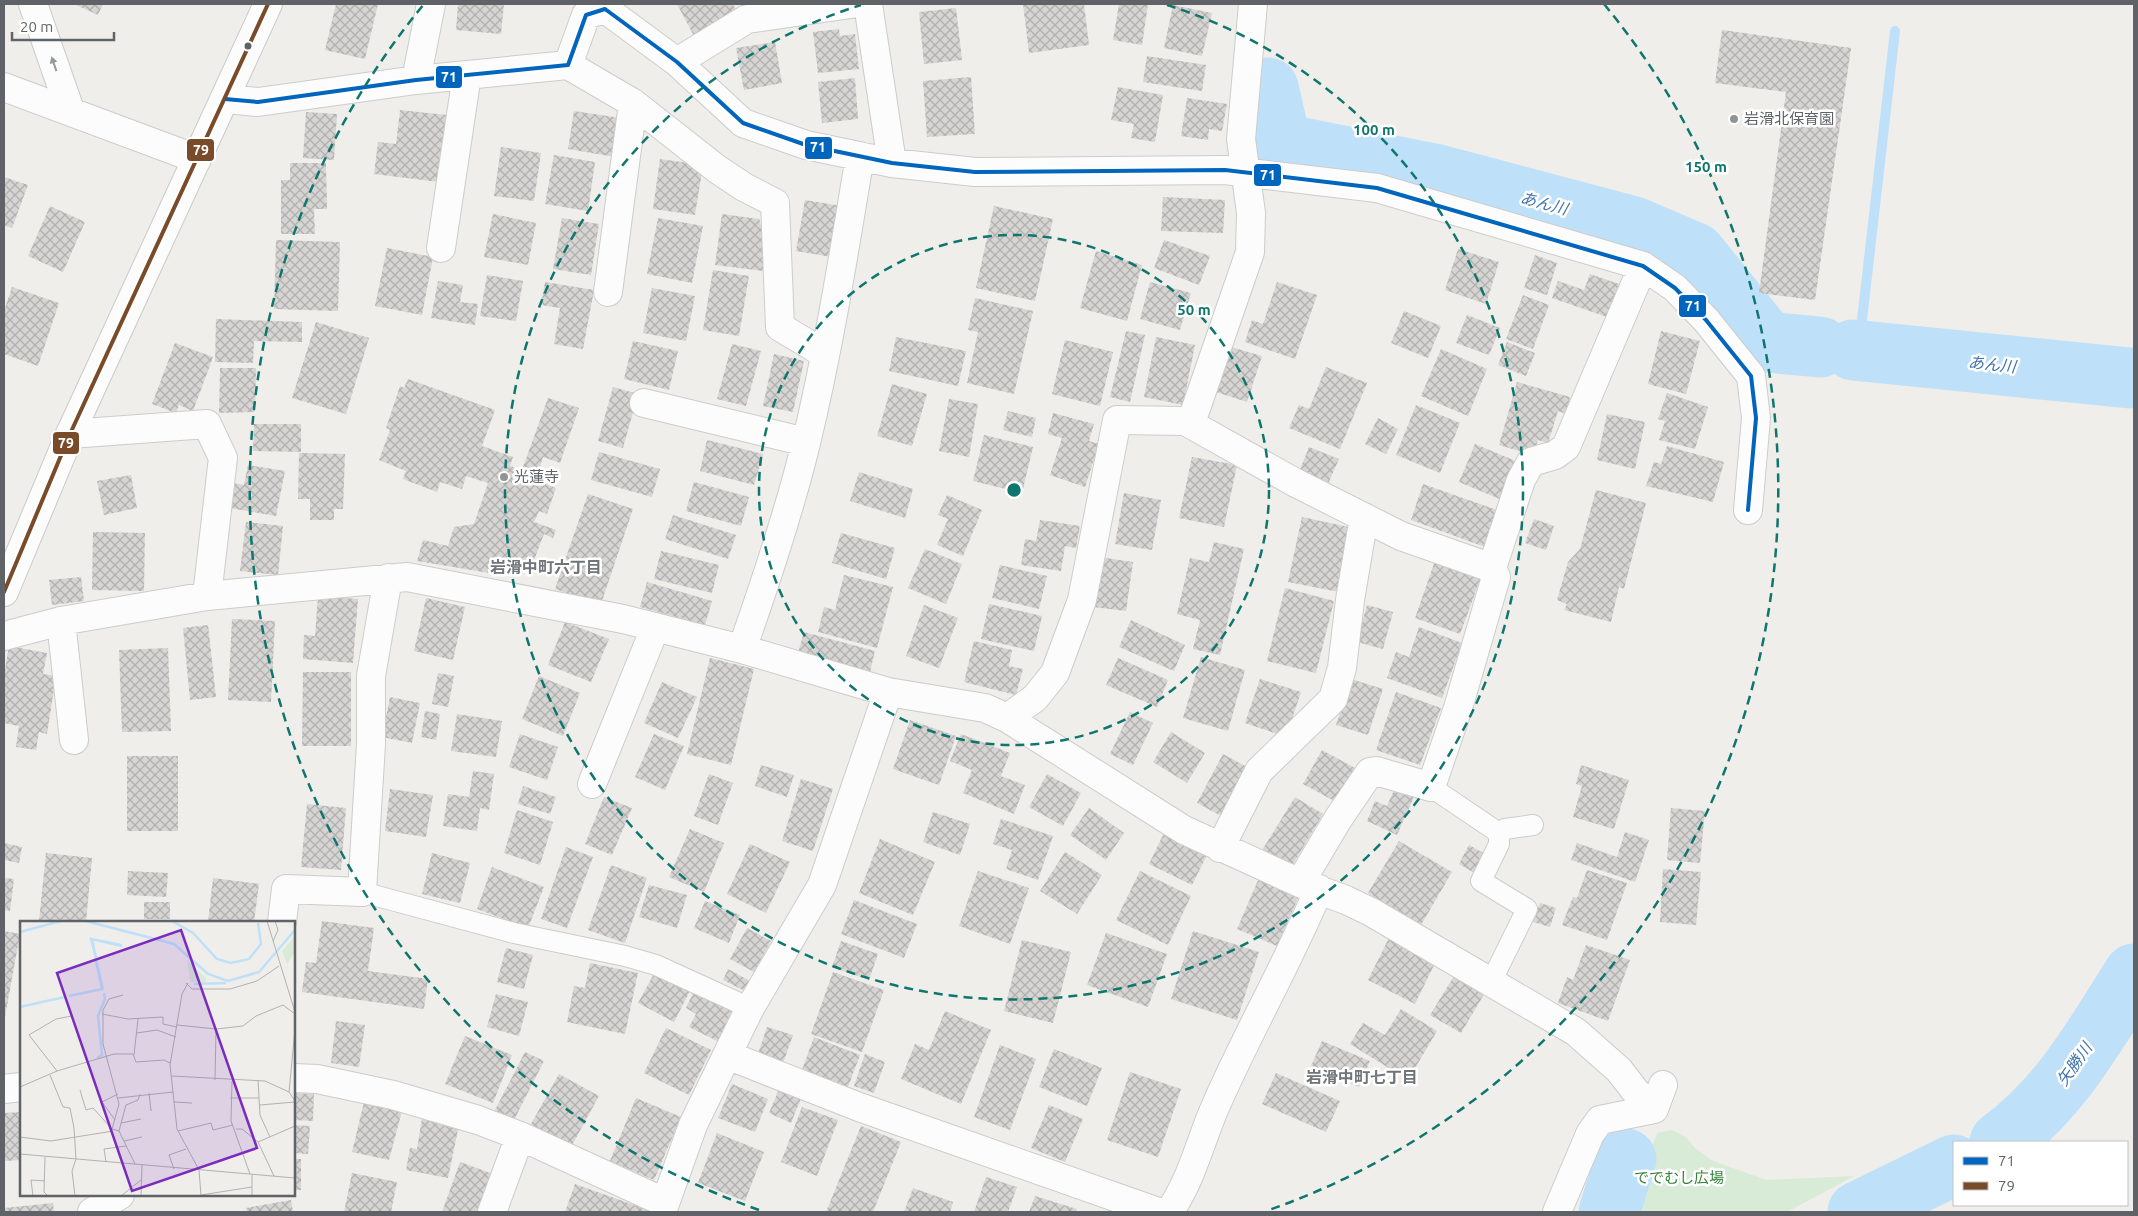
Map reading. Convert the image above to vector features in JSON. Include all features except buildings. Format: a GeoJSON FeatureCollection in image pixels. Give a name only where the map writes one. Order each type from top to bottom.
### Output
{"type":"FeatureCollection","features":[{"type":"Feature","properties":{"kind":"street"},"geometry":{"type":"LineString","coordinates":[[33,4],[70,110]]}},
{"type":"Feature","properties":{"kind":"street"},"geometry":{"type":"LineString","coordinates":[[4,592],[70,434],[268,4]]}},
{"type":"Feature","properties":{"kind":"street"},"geometry":{"type":"LineString","coordinates":[[416,80],[430,4]]}},
{"type":"Feature","properties":{"kind":"street"},"geometry":{"type":"LineString","coordinates":[[676,62],[747,19],[851,4]]}},
{"type":"Feature","properties":{"kind":"street"},"geometry":{"type":"LineString","coordinates":[[868,4],[892,163]]}},
{"type":"Feature","properties":{"kind":"street"},"geometry":{"type":"LineString","coordinates":[[1007,718],[1035,698],[1055,673],[1082,600],[1118,420],[1185,421],[1193,417],[1250,252],[1251,213],[1241,139],[1253,4]]}},
{"type":"Feature","properties":{"kind":"street"},"geometry":{"type":"LineString","coordinates":[[568,65],[596,8],[676,62],[743,123],[806,145],[892,163],[975,172],[1225,170],[1377,188],[1516,231],[1643,266],[1675,288],[1706,320],[1751,376],[1756,418],[1748,510]]}},
{"type":"Feature","properties":{"kind":"street"},"geometry":{"type":"LineString","coordinates":[[225,99],[258,102],[416,80],[568,65],[633,103],[717,170],[775,203],[780,327],[825,354]]}},
{"type":"Feature","properties":{"kind":"street"},"geometry":{"type":"LineString","coordinates":[[441,248],[467,75]]}},
{"type":"Feature","properties":{"kind":"street"},"geometry":{"type":"LineString","coordinates":[[4,88],[70,110],[197,159]]}},
{"type":"Feature","properties":{"kind":"street"},"geometry":{"type":"LineString","coordinates":[[608,292],[633,103]]}},
{"type":"Feature","properties":{"kind":"street"},"geometry":{"type":"LineString","coordinates":[[742,649],[781,537],[806,442],[835,313],[860,156]]}},
{"type":"Feature","properties":{"kind":"street"},"geometry":{"type":"LineString","coordinates":[[1169,1212],[1182,1194],[1215,1105],[1295,947],[1310,886],[1338,819],[1370,772],[1376,771],[1431,787],[1458,708],[1496,578],[1492,568],[1522,480],[1531,462],[1555,455],[1566,447],[1643,266]]}},
{"type":"Feature","properties":{"kind":"street"},"geometry":{"type":"LineString","coordinates":[[644,403],[806,442]]}},
{"type":"Feature","properties":{"kind":"street"},"geometry":{"type":"LineString","coordinates":[[1185,421],[1294,482],[1401,536],[1492,568]]}},
{"type":"Feature","properties":{"kind":"street"},"geometry":{"type":"LineString","coordinates":[[70,434],[207,424],[224,458],[207,596]]}},
{"type":"Feature","properties":{"kind":"street"},"geometry":{"type":"LineString","coordinates":[[1220,848],[1259,771],[1333,700],[1342,668],[1350,600],[1364,517]]}},
{"type":"Feature","properties":{"kind":"street"},"geometry":{"type":"LineString","coordinates":[[4,636],[61,621],[207,596],[407,577],[623,619],[742,649],[888,692],[985,708],[1007,718],[1184,830],[1220,848],[1371,912],[1576,1032],[1619,1070],[1636,1092],[1658,1097],[1600,1120],[1590,1134],[1557,1212]]}},
{"type":"Feature","properties":{"kind":"street"},"geometry":{"type":"LineString","coordinates":[[282,921],[286,890],[362,892],[371,744],[371,676],[388,578]]}},
{"type":"Feature","properties":{"kind":"street"},"geometry":{"type":"LineString","coordinates":[[61,621],[74,740]]}},
{"type":"Feature","properties":{"kind":"street"},"geometry":{"type":"LineString","coordinates":[[592,784],[655,628]]}},
{"type":"Feature","properties":{"kind":"street"},"geometry":{"type":"LineString","coordinates":[[295,1078],[317,1079],[393,1095],[478,1120],[520,1136],[663,1207],[693,1125],[750,1008],[822,885],[888,692]]}},
{"type":"Feature","properties":{"kind":"street"},"geometry":{"type":"LineString","coordinates":[[727,1055],[859,1107],[1158,1212]]}},
{"type":"Feature","properties":{"kind":"street"},"geometry":{"type":"LineString","coordinates":[[4,1088],[20,1087]]}},
{"type":"Feature","properties":{"kind":"street"},"geometry":{"type":"LineString","coordinates":[[492,1212],[520,1136]]}},
{"type":"Feature","properties":{"kind":"street"},"geometry":{"type":"LineString","coordinates":[[92,1212],[118,1196]]}},
{"type":"Feature","properties":{"kind":"lane"},"geometry":{"type":"LineString","coordinates":[[1431,787],[1499,833]]}},
{"type":"Feature","properties":{"kind":"lane"},"geometry":{"type":"LineString","coordinates":[[1499,833],[1505,829],[1533,825]]}},
{"type":"Feature","properties":{"kind":"lane"},"geometry":{"type":"LineString","coordinates":[[1491,982],[1527,909],[1482,881],[1499,844],[1499,833]]}},
{"type":"Feature","properties":{"kind":"lane"},"geometry":{"type":"LineString","coordinates":[[362,892],[514,933],[625,956],[656,965],[750,1008]]}},
{"type":"Feature","properties":{"kind":"green space","name":"ででむし広場"},"geometry":{"type":"Polygon","coordinates":[[[1672,1130],[1686,1137],[1695,1148],[1711,1160],[1766,1180],[1854,1176],[1787,1212],[1630,1212],[1657,1133],[1672,1130]]]}},
{"type":"Feature","properties":{"kind":"waterway"},"geometry":{"type":"LineString","coordinates":[[1895,31],[1859,346],[1874,351],[2123,378]]}},
{"type":"Feature","properties":{"kind":"waterway","name":"あん川"},"geometry":{"type":"LineString","coordinates":[[1268,88],[1281,144],[1438,175],[1634,227],[1695,253],[1767,342],[1820,347]]}},
{"type":"Feature","properties":{"kind":"waterway","name":"あん川"},"geometry":{"type":"LineString","coordinates":[[1853,350],[2130,378]]}},
{"type":"Feature","properties":{"kind":"waterway","name":"矢勝川"},"geometry":{"type":"LineString","coordinates":[[2001,1141],[2041,1106],[2075,1065],[2134,974]]}},
{"type":"Feature","properties":{"kind":"waterway"},"geometry":{"type":"LineString","coordinates":[[1609,1212],[1626,1159]]}},
{"type":"Feature","properties":{"kind":"waterway","name":"矢勝川"},"geometry":{"type":"LineString","coordinates":[[1858,1212],[1953,1165]]}},
{"type":"Feature","properties":{"kind":"transit line","name":"79"},"geometry":{"type":"LineString","coordinates":[[4,592],[70,434],[268,4]]}},
{"type":"Feature","properties":{"kind":"transit line","name":"71"},"geometry":{"type":"LineString","coordinates":[[225,99],[258,102],[416,80],[568,65],[586,15],[605,9],[677,62],[743,123],[806,145],[892,163],[975,172],[1225,170],[1377,188],[1643,266],[1675,288],[1706,320],[1751,376],[1756,418],[1748,510]]}},
{"type":"Feature","properties":{"kind":"place","name":"岩滑北保育園"},"geometry":{"type":"Point","coordinates":[1734,119]}},
{"type":"Feature","properties":{"kind":"place","name":"光蓮寺"},"geometry":{"type":"Point","coordinates":[504,477]}},
{"type":"Feature","properties":{"kind":"district","name":"岩滑中町六丁目"},"geometry":{"type":"Point","coordinates":[546,567]}},
{"type":"Feature","properties":{"kind":"district","name":"岩滑中町七丁目"},"geometry":{"type":"Point","coordinates":[1362,1077]}}]}
